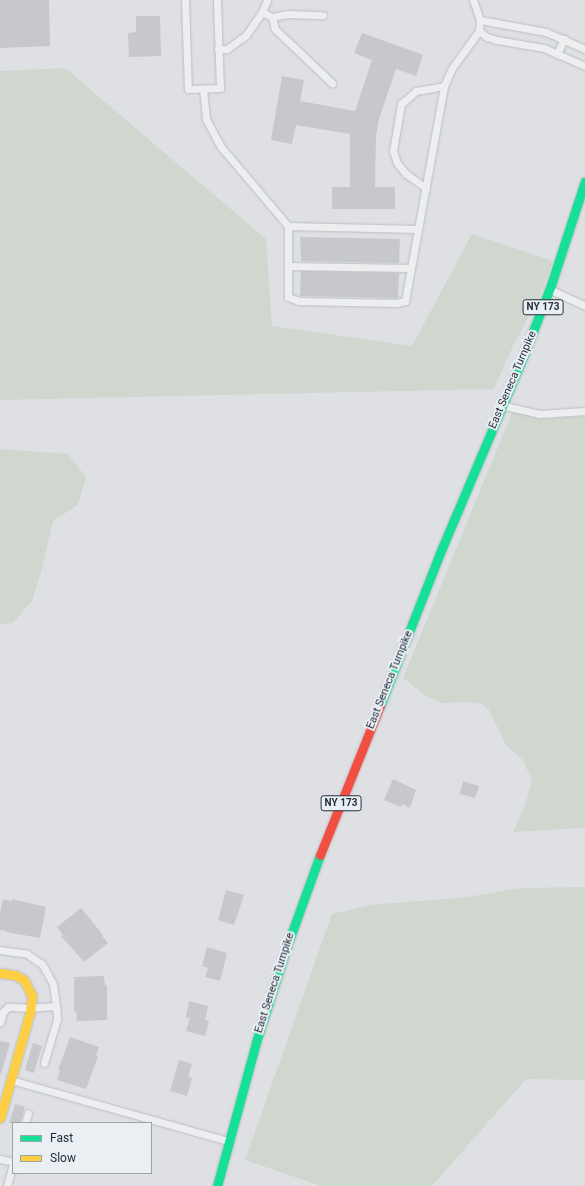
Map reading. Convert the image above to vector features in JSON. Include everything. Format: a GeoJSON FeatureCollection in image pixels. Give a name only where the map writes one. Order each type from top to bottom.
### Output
{"type":"FeatureCollection","features":[{"type":"Feature","properties":{"kind":"main road","name":"East Seneca Turnpike"},"geometry":{"type":"LineString","coordinates":[[217,1186],[257,1039],[287,946],[311,879],[442,548],[550,289],[585,181]]}},
{"type":"Feature","properties":{"kind":"main road"},"geometry":{"type":"LineString","coordinates":[[0,973],[15,975],[24,980],[32,996],[1,1114]]}},
{"type":"Feature","properties":{"kind":"lane"},"geometry":{"type":"LineString","coordinates":[[185,0],[188,89],[220,88],[217,0]]}},
{"type":"Feature","properties":{"kind":"lane"},"geometry":{"type":"LineString","coordinates":[[218,49],[227,49],[246,35],[262,12],[267,0]]}},
{"type":"Feature","properties":{"kind":"lane"},"geometry":{"type":"LineString","coordinates":[[202,89],[206,119],[221,147],[288,226],[288,297],[299,301],[397,303],[405,301],[444,86],[452,68],[479,31],[480,20],[473,0]]}},
{"type":"Feature","properties":{"kind":"lane"},"geometry":{"type":"LineString","coordinates":[[262,12],[272,17],[288,14],[323,15]]}},
{"type":"Feature","properties":{"kind":"lane"},"geometry":{"type":"LineString","coordinates":[[272,17],[275,29],[332,83]]}},
{"type":"Feature","properties":{"kind":"lane"},"geometry":{"type":"LineString","coordinates":[[480,20],[546,32],[585,49]]}},
{"type":"Feature","properties":{"kind":"lane"},"geometry":{"type":"LineString","coordinates":[[479,31],[487,37],[497,40],[544,48],[585,66]]}},
{"type":"Feature","properties":{"kind":"lane"},"geometry":{"type":"LineString","coordinates":[[557,54],[564,40]]}},
{"type":"Feature","properties":{"kind":"lane"},"geometry":{"type":"LineString","coordinates":[[426,188],[406,174],[397,163],[393,151],[401,104],[416,91],[444,86]]}},
{"type":"Feature","properties":{"kind":"lane"},"geometry":{"type":"LineString","coordinates":[[288,226],[418,229]]}},
{"type":"Feature","properties":{"kind":"lane"},"geometry":{"type":"LineString","coordinates":[[288,266],[411,268]]}},
{"type":"Feature","properties":{"kind":"lane"},"geometry":{"type":"LineString","coordinates":[[550,289],[585,306]]}},
{"type":"Feature","properties":{"kind":"lane"},"geometry":{"type":"LineString","coordinates":[[502,406],[539,414],[585,411]]}},
{"type":"Feature","properties":{"kind":"lane"},"geometry":{"type":"LineString","coordinates":[[0,950],[27,954],[42,964],[53,984],[57,1019],[44,1063]]}},
{"type":"Feature","properties":{"kind":"lane"},"geometry":{"type":"LineString","coordinates":[[0,1023],[3,1012],[8,1007],[30,1008],[56,1006]]}},
{"type":"Feature","properties":{"kind":"lane"},"geometry":{"type":"LineString","coordinates":[[10,1080],[229,1141]]}},
{"type":"Feature","properties":{"kind":"lane"},"geometry":{"type":"LineString","coordinates":[[25,1122],[28,1113]]}},
{"type":"Feature","properties":{"kind":"lane"},"geometry":{"type":"LineString","coordinates":[[0,1159],[12,1163]]}},
{"type":"Feature","properties":{"kind":"lane"},"geometry":{"type":"LineString","coordinates":[[7,1186],[12,1167]]}},
{"type":"Feature","properties":{"kind":"shaded area"},"geometry":{"type":"Polygon","coordinates":[[[65,68],[266,239],[272,326],[412,346],[472,234],[553,261],[538,300],[514,344],[494,389],[0,400],[0,71],[65,68]]]}},
{"type":"Feature","properties":{"kind":"shaded area"},"geometry":{"type":"Polygon","coordinates":[[[516,412],[542,419],[585,416],[585,828],[513,832],[525,805],[532,781],[523,760],[506,745],[489,710],[482,704],[470,702],[442,703],[426,696],[403,678],[512,413],[516,412]]]}},
{"type":"Feature","properties":{"kind":"shaded area"},"geometry":{"type":"Polygon","coordinates":[[[0,449],[68,454],[86,477],[78,505],[53,521],[42,569],[32,601],[13,623],[0,624],[0,449]]]}},
{"type":"Feature","properties":{"kind":"shaded area"},"geometry":{"type":"Polygon","coordinates":[[[585,887],[585,1080],[526,1079],[432,1186],[321,1186],[245,1160],[332,914],[370,905],[468,897],[521,888],[585,887]]]}},
{"type":"Feature","properties":{"kind":"building"},"geometry":{"type":"Polygon","coordinates":[[[0,0],[49,0],[50,46],[0,48],[0,0]]]}},
{"type":"Feature","properties":{"kind":"building"},"geometry":{"type":"Polygon","coordinates":[[[136,16],[160,16],[161,56],[129,57],[128,33],[136,32],[136,16]]]}},
{"type":"Feature","properties":{"kind":"building"},"geometry":{"type":"Polygon","coordinates":[[[362,33],[423,55],[416,76],[396,69],[379,119],[376,135],[375,187],[395,187],[395,209],[332,209],[332,187],[350,187],[350,134],[296,125],[292,144],[271,140],[282,76],[304,80],[300,101],[355,111],[372,60],[354,53],[362,33]]]}},
{"type":"Feature","properties":{"kind":"building"},"geometry":{"type":"Polygon","coordinates":[[[300,237],[400,239],[399,263],[301,261],[300,237]]]}},
{"type":"Feature","properties":{"kind":"building"},"geometry":{"type":"Polygon","coordinates":[[[301,271],[399,273],[398,298],[300,296],[301,271]]]}},
{"type":"Feature","properties":{"kind":"building"},"geometry":{"type":"Polygon","coordinates":[[[393,779],[416,790],[410,808],[402,804],[401,807],[384,800],[393,779]]]}},
{"type":"Feature","properties":{"kind":"building"},"geometry":{"type":"Polygon","coordinates":[[[463,781],[479,786],[475,798],[460,794],[463,781]]]}},
{"type":"Feature","properties":{"kind":"building"},"geometry":{"type":"Polygon","coordinates":[[[226,890],[244,895],[234,925],[218,920],[226,890]]]}},
{"type":"Feature","properties":{"kind":"building"},"geometry":{"type":"Polygon","coordinates":[[[3,899],[12,901],[12,899],[46,907],[40,938],[0,930],[0,913],[3,899]]]}},
{"type":"Feature","properties":{"kind":"building"},"geometry":{"type":"Polygon","coordinates":[[[81,908],[108,943],[84,962],[61,936],[63,935],[57,927],[81,908]]]}},
{"type":"Feature","properties":{"kind":"building"},"geometry":{"type":"Polygon","coordinates":[[[207,947],[227,953],[220,981],[205,977],[208,968],[202,966],[207,947]]]}},
{"type":"Feature","properties":{"kind":"building"},"geometry":{"type":"Polygon","coordinates":[[[104,976],[105,985],[107,985],[107,1020],[77,1021],[76,1011],[74,1011],[74,977],[104,976]]]}},
{"type":"Feature","properties":{"kind":"building"},"geometry":{"type":"Polygon","coordinates":[[[189,1001],[208,1006],[205,1020],[209,1021],[205,1036],[186,1031],[190,1018],[186,1017],[189,1001]]]}},
{"type":"Feature","properties":{"kind":"building"},"geometry":{"type":"Polygon","coordinates":[[[70,1037],[99,1047],[96,1056],[98,1056],[86,1089],[57,1080],[60,1071],[58,1070],[70,1037]]]}},
{"type":"Feature","properties":{"kind":"building"},"geometry":{"type":"Polygon","coordinates":[[[0,1041],[10,1043],[1,1074],[0,1073],[0,1041]]]}},
{"type":"Feature","properties":{"kind":"building"},"geometry":{"type":"Polygon","coordinates":[[[33,1043],[42,1046],[34,1073],[25,1070],[33,1043]]]}},
{"type":"Feature","properties":{"kind":"building"},"geometry":{"type":"Polygon","coordinates":[[[179,1060],[192,1064],[188,1077],[192,1078],[187,1096],[170,1091],[179,1060]]]}},
{"type":"Feature","properties":{"kind":"building"},"geometry":{"type":"Polygon","coordinates":[[[15,1104],[25,1107],[20,1122],[9,1123],[15,1104]]]}},
{"type":"Feature","properties":{"kind":"traffic: fast"},"geometry":{"type":"LineString","coordinates":[[380,706],[442,548],[525,352],[551,285],[585,181]]}},
{"type":"Feature","properties":{"kind":"traffic: fast"},"geometry":{"type":"LineString","coordinates":[[217,1186],[257,1039],[287,946],[320,855]]}},
{"type":"Feature","properties":{"kind":"traffic: slow"},"geometry":{"type":"LineString","coordinates":[[0,973],[15,975],[24,980],[32,996],[30,1012],[0,1118]]}},
{"type":"Feature","properties":{"kind":"traffic: jam"},"geometry":{"type":"LineString","coordinates":[[320,855],[380,706]]}}]}
